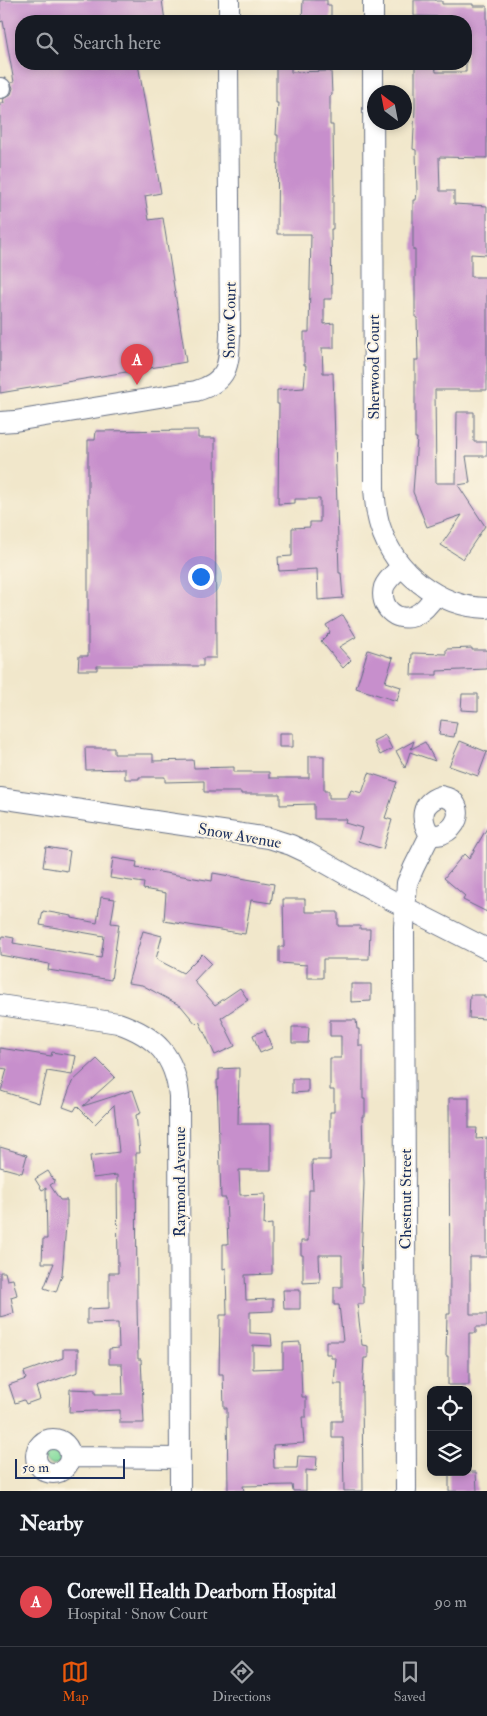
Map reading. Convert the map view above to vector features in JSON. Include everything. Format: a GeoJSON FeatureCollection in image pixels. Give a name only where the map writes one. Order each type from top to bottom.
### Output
{"type":"FeatureCollection","features":[{"type":"Feature","properties":{"kind":"street"},"geometry":{"type":"LineString","coordinates":[[229,0],[229,15]]}},
{"type":"Feature","properties":{"kind":"street"},"geometry":{"type":"LineString","coordinates":[[373,0],[373,15]]}},
{"type":"Feature","properties":{"kind":"street","name":"Snow Court"},"geometry":{"type":"LineString","coordinates":[[0,422],[196,391],[211,386],[222,377],[229,360],[230,334],[228,70]]}},
{"type":"Feature","properties":{"kind":"street","name":"Sherwood Court"},"geometry":{"type":"LineString","coordinates":[[373,70],[374,488],[376,510],[380,528],[389,548],[402,566],[418,582],[436,594],[460,604],[487,608]]}},
{"type":"Feature","properties":{"kind":"street"},"geometry":{"type":"LineString","coordinates":[[402,566],[388,580],[384,588],[386,606],[390,612],[398,617],[406,618],[416,615],[436,594]]}},
{"type":"Feature","properties":{"kind":"street","name":"Snow Avenue"},"geometry":{"type":"LineString","coordinates":[[0,798],[269,838],[308,853],[405,907],[487,948]]}},
{"type":"Feature","properties":{"kind":"street","name":"Chestnut Street"},"geometry":{"type":"LineString","coordinates":[[406,1491],[405,907],[407,883],[430,835]]}},
{"type":"Feature","properties":{"kind":"street","name":"Raymond Avenue"},"geometry":{"type":"LineString","coordinates":[[0,1005],[118,1023],[133,1028],[146,1035],[158,1045],[171,1063],[179,1096],[180,1491]]}},
{"type":"Feature","properties":{"kind":"street"},"geometry":{"type":"LineString","coordinates":[[70,1457],[180,1458]]}},
{"type":"Feature","properties":{"kind":"green space"},"geometry":{"type":"Polygon","coordinates":[[[53,1445],[60,1448],[63,1455],[60,1462],[53,1465],[46,1462],[43,1455],[46,1448],[53,1445]]]}},
{"type":"Feature","properties":{"kind":"building"},"geometry":{"type":"Polygon","coordinates":[[[0,0],[162,0],[164,15],[15,15],[15,70],[139,70],[161,193],[145,196],[149,220],[163,218],[186,362],[0,393],[0,103],[4,103],[3,99],[11,94],[13,88],[11,83],[14,82],[3,21],[0,22],[0,0]]]}},
{"type":"Feature","properties":{"kind":"building"},"geometry":{"type":"Polygon","coordinates":[[[303,0],[327,0],[327,5],[331,5],[331,15],[302,15],[303,0]]]}},
{"type":"Feature","properties":{"kind":"building"},"geometry":{"type":"Polygon","coordinates":[[[414,0],[436,0],[442,1],[442,4],[487,6],[487,158],[439,157],[440,191],[454,191],[454,204],[487,206],[487,255],[471,254],[471,277],[487,277],[487,390],[435,390],[436,483],[456,483],[457,412],[474,412],[474,442],[487,442],[487,456],[466,456],[470,483],[458,485],[485,526],[463,559],[441,545],[462,515],[427,527],[413,492],[417,438],[415,438],[415,360],[418,360],[417,317],[415,317],[415,250],[413,250],[413,200],[416,200],[417,192],[416,150],[413,149],[415,70],[466,72],[466,70],[472,70],[472,15],[414,15],[414,0]]]}},
{"type":"Feature","properties":{"kind":"building"},"geometry":{"type":"Polygon","coordinates":[[[276,70],[291,70],[291,72],[331,71],[330,125],[333,125],[334,196],[333,229],[331,229],[332,299],[324,299],[324,324],[334,323],[334,348],[322,348],[323,373],[333,373],[339,573],[341,573],[343,598],[318,600],[317,569],[279,571],[278,557],[292,556],[292,528],[310,527],[310,522],[320,522],[320,499],[295,499],[295,503],[278,504],[279,404],[277,404],[277,390],[304,388],[306,365],[304,365],[304,332],[309,332],[311,234],[277,234],[278,135],[276,135],[278,103],[276,103],[276,70]]]}},
{"type":"Feature","properties":{"kind":"building"},"geometry":{"type":"Polygon","coordinates":[[[198,430],[198,438],[215,438],[216,658],[203,658],[203,666],[97,666],[97,670],[78,670],[79,656],[88,656],[88,440],[95,440],[96,431],[198,430]]]}},
{"type":"Feature","properties":{"kind":"building"},"geometry":{"type":"Polygon","coordinates":[[[343,615],[356,637],[339,647],[351,660],[343,668],[321,641],[330,632],[326,625],[343,615]]]}},
{"type":"Feature","properties":{"kind":"building"},"geometry":{"type":"Polygon","coordinates":[[[472,648],[472,650],[487,650],[487,669],[437,671],[437,675],[411,675],[412,653],[446,654],[446,649],[472,648]]]}},
{"type":"Feature","properties":{"kind":"building"},"geometry":{"type":"Polygon","coordinates":[[[368,650],[393,658],[385,682],[401,687],[397,701],[356,688],[368,650]]]}},
{"type":"Feature","properties":{"kind":"building"},"geometry":{"type":"Polygon","coordinates":[[[462,694],[478,694],[478,711],[461,710],[462,694]]]}},
{"type":"Feature","properties":{"kind":"building"},"geometry":{"type":"Polygon","coordinates":[[[441,720],[457,722],[454,737],[439,735],[441,720]]]}},
{"type":"Feature","properties":{"kind":"building"},"geometry":{"type":"Polygon","coordinates":[[[279,733],[293,733],[293,747],[279,747],[279,733]]]}},
{"type":"Feature","properties":{"kind":"building"},"geometry":{"type":"Polygon","coordinates":[[[385,735],[392,749],[380,755],[373,741],[385,735]]]}},
{"type":"Feature","properties":{"kind":"building"},"geometry":{"type":"Polygon","coordinates":[[[414,741],[411,749],[425,742],[435,761],[410,752],[405,768],[396,751],[414,741]]]}},
{"type":"Feature","properties":{"kind":"building"},"geometry":{"type":"Polygon","coordinates":[[[460,741],[487,752],[478,776],[449,766],[460,741]]]}},
{"type":"Feature","properties":{"kind":"building"},"geometry":{"type":"Polygon","coordinates":[[[85,748],[114,748],[114,754],[153,754],[153,761],[193,760],[194,768],[234,767],[234,772],[269,772],[269,778],[309,778],[309,756],[324,756],[324,791],[329,791],[329,798],[348,798],[351,790],[362,793],[369,773],[397,782],[385,818],[392,820],[383,849],[358,841],[362,828],[345,823],[346,819],[314,819],[314,804],[280,805],[280,794],[204,792],[204,781],[165,782],[165,777],[125,779],[125,769],[86,770],[85,748]]]}},
{"type":"Feature","properties":{"kind":"building"},"geometry":{"type":"Polygon","coordinates":[[[487,828],[487,912],[463,900],[465,896],[444,878],[464,854],[469,859],[487,828]]]}},
{"type":"Feature","properties":{"kind":"building"},"geometry":{"type":"Polygon","coordinates":[[[46,847],[70,851],[67,871],[43,867],[46,847]]]}},
{"type":"Feature","properties":{"kind":"building"},"geometry":{"type":"Polygon","coordinates":[[[113,858],[137,862],[136,868],[212,881],[213,873],[274,884],[271,903],[251,900],[245,934],[164,921],[166,893],[143,889],[144,883],[110,878],[113,858]]]}},
{"type":"Feature","properties":{"kind":"building"},"geometry":{"type":"Polygon","coordinates":[[[101,897],[115,899],[111,923],[119,924],[111,980],[48,970],[49,964],[0,955],[0,938],[3,936],[14,938],[13,943],[101,958],[104,936],[40,925],[43,911],[97,923],[101,897]]]}},
{"type":"Feature","properties":{"kind":"building"},"geometry":{"type":"Polygon","coordinates":[[[283,899],[305,899],[305,912],[338,912],[338,926],[360,926],[360,929],[370,929],[369,959],[323,959],[323,978],[307,978],[307,965],[279,963],[279,947],[284,947],[283,899]]]}},
{"type":"Feature","properties":{"kind":"building"},"geometry":{"type":"Polygon","coordinates":[[[143,931],[162,936],[156,959],[183,973],[202,954],[211,963],[194,981],[215,1005],[240,988],[248,1000],[221,1018],[235,1046],[215,1055],[199,1021],[196,1024],[181,1006],[142,985],[128,983],[143,931]]]}},
{"type":"Feature","properties":{"kind":"building"},"geometry":{"type":"Polygon","coordinates":[[[351,984],[371,984],[371,1001],[351,1002],[351,984]]]}},
{"type":"Feature","properties":{"kind":"building"},"geometry":{"type":"Polygon","coordinates":[[[470,995],[484,995],[484,998],[487,998],[487,1019],[469,1018],[470,995]]]}},
{"type":"Feature","properties":{"kind":"building"},"geometry":{"type":"Polygon","coordinates":[[[330,1020],[356,1020],[357,1029],[359,1029],[359,1046],[363,1046],[363,1099],[365,1099],[365,1116],[362,1116],[364,1184],[361,1260],[364,1304],[357,1304],[362,1345],[368,1346],[368,1358],[364,1358],[362,1393],[363,1491],[344,1491],[343,1438],[332,1438],[332,1421],[342,1421],[342,1384],[334,1384],[336,1358],[331,1358],[331,1354],[326,1354],[326,1341],[343,1341],[339,1305],[334,1305],[334,1287],[342,1287],[342,1255],[319,1255],[320,1282],[303,1283],[303,1255],[301,1255],[301,1241],[308,1241],[309,1190],[313,1190],[312,1160],[330,1160],[330,1112],[334,1112],[334,1090],[330,1090],[330,1058],[341,1058],[341,1036],[330,1036],[330,1020]]]}},
{"type":"Feature","properties":{"kind":"building"},"geometry":{"type":"Polygon","coordinates":[[[292,1027],[309,1027],[308,1043],[292,1043],[292,1027]]]}},
{"type":"Feature","properties":{"kind":"building"},"geometry":{"type":"Polygon","coordinates":[[[265,1030],[272,1048],[260,1053],[253,1035],[265,1030]]]}},
{"type":"Feature","properties":{"kind":"building"},"geometry":{"type":"Polygon","coordinates":[[[0,1048],[51,1056],[52,1052],[76,1056],[72,1075],[47,1071],[39,1103],[1,1091],[7,1069],[0,1068],[0,1048]]]}},
{"type":"Feature","properties":{"kind":"building"},"geometry":{"type":"Polygon","coordinates":[[[97,1059],[115,1077],[83,1106],[133,1090],[141,1113],[136,1115],[140,1153],[136,1153],[137,1304],[138,1359],[141,1359],[144,1423],[120,1423],[120,1410],[69,1412],[70,1389],[95,1390],[95,1394],[123,1394],[122,1364],[109,1364],[109,1349],[119,1348],[118,1323],[87,1324],[87,1309],[109,1308],[109,1273],[118,1273],[117,1175],[93,1178],[90,1156],[119,1152],[114,1105],[95,1124],[77,1106],[74,1111],[63,1107],[72,1082],[97,1059]]]}},
{"type":"Feature","properties":{"kind":"building"},"geometry":{"type":"Polygon","coordinates":[[[239,1068],[238,1124],[271,1124],[271,1170],[239,1170],[240,1195],[265,1194],[264,1225],[272,1224],[272,1274],[245,1275],[246,1300],[273,1299],[273,1311],[250,1312],[250,1333],[271,1334],[272,1346],[253,1345],[253,1369],[283,1368],[283,1343],[300,1342],[302,1397],[306,1397],[306,1417],[302,1417],[304,1443],[273,1445],[274,1468],[297,1468],[298,1456],[317,1457],[316,1471],[306,1470],[306,1491],[293,1491],[292,1485],[243,1486],[244,1491],[228,1491],[227,1408],[224,1408],[223,1374],[219,1374],[220,1315],[227,1315],[226,1268],[223,1269],[223,1244],[228,1244],[226,1198],[221,1198],[217,1080],[219,1080],[219,1069],[239,1068]]]}},
{"type":"Feature","properties":{"kind":"building"},"geometry":{"type":"Polygon","coordinates":[[[292,1079],[308,1079],[308,1092],[292,1093],[292,1079]]]}},
{"type":"Feature","properties":{"kind":"building"},"geometry":{"type":"Polygon","coordinates":[[[449,1098],[469,1098],[469,1128],[477,1128],[476,1139],[487,1138],[487,1257],[470,1257],[470,1314],[487,1314],[487,1327],[476,1327],[476,1333],[469,1333],[469,1385],[448,1385],[448,1356],[446,1356],[447,1314],[450,1314],[449,1098]]]}},
{"type":"Feature","properties":{"kind":"building"},"geometry":{"type":"Polygon","coordinates":[[[0,1147],[27,1155],[22,1173],[0,1167],[0,1147]]]}},
{"type":"Feature","properties":{"kind":"building"},"geometry":{"type":"Polygon","coordinates":[[[48,1171],[55,1182],[50,1185],[60,1200],[67,1200],[67,1225],[62,1275],[56,1292],[44,1288],[54,1263],[42,1263],[43,1239],[47,1239],[46,1188],[42,1190],[35,1179],[48,1171]]]}},
{"type":"Feature","properties":{"kind":"building"},"geometry":{"type":"Polygon","coordinates":[[[0,1272],[5,1272],[7,1280],[13,1279],[17,1295],[11,1297],[14,1313],[0,1317],[0,1272]]]}},
{"type":"Feature","properties":{"kind":"building"},"geometry":{"type":"Polygon","coordinates":[[[283,1290],[300,1290],[300,1309],[284,1309],[283,1290]]]}},
{"type":"Feature","properties":{"kind":"building"},"geometry":{"type":"Polygon","coordinates":[[[63,1349],[78,1349],[78,1372],[36,1387],[40,1399],[26,1404],[24,1400],[15,1403],[9,1385],[26,1379],[24,1372],[63,1358],[63,1349]]]}},
{"type":"Feature","properties":{"kind":"building"},"geometry":{"type":"Polygon","coordinates":[[[472,1472],[476,1472],[477,1491],[449,1491],[449,1476],[472,1476],[472,1472]]]}},
{"type":"Feature","properties":{"kind":"place","name":"Corewell Health Dearborn Hospital"},"geometry":{"type":"Point","coordinates":[137,385]}}]}
